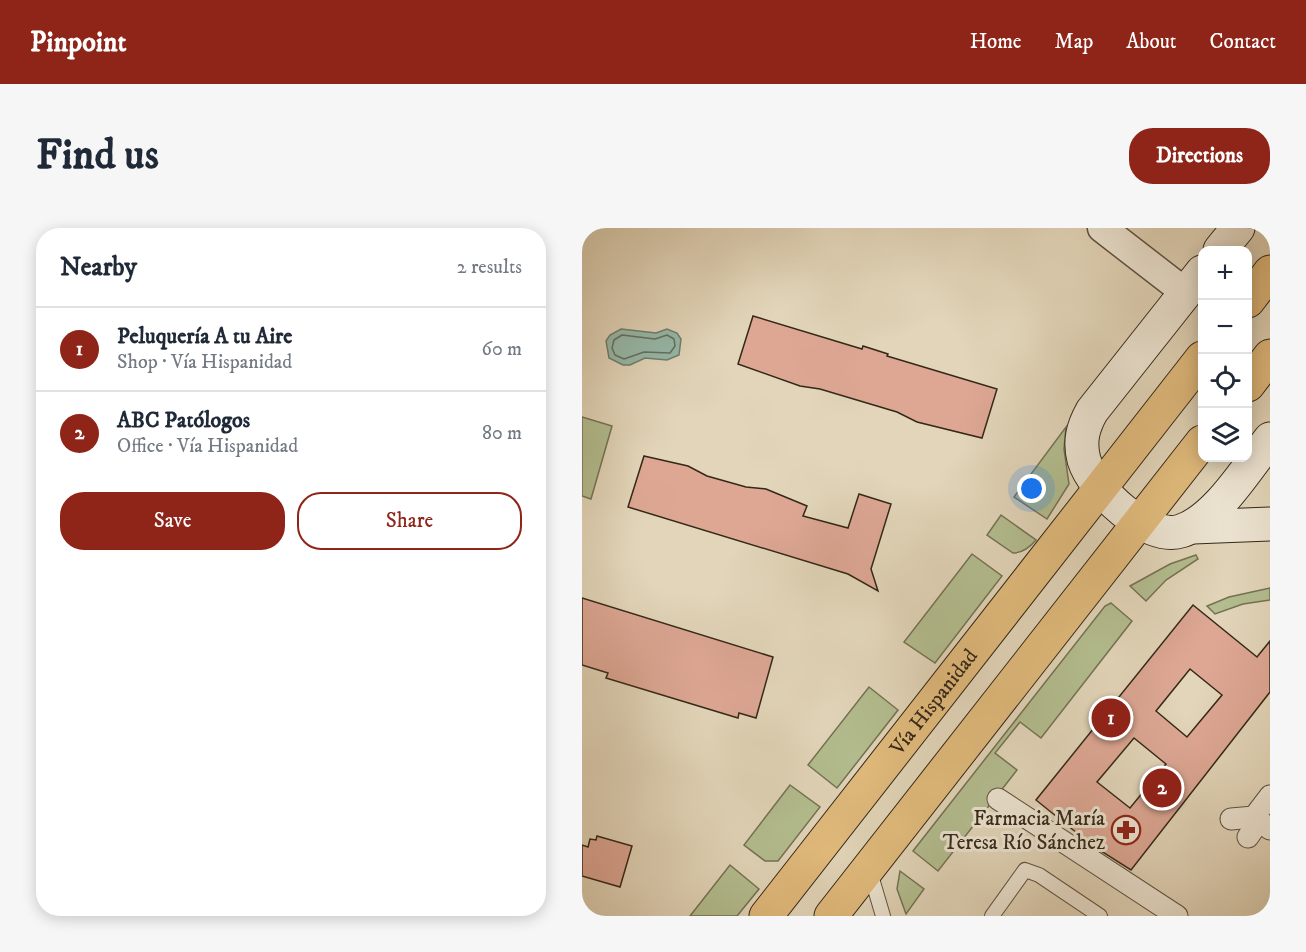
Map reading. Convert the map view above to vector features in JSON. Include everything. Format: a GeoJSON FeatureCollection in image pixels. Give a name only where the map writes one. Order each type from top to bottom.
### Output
{"type":"FeatureCollection","features":[{"type":"Feature","properties":{"kind":"highway"},"geometry":{"type":"LineString","coordinates":[[1249,300],[1270,272]]}},
{"type":"Feature","properties":{"kind":"highway"},"geometry":{"type":"LineString","coordinates":[[1252,380],[1270,356]]}},
{"type":"Feature","properties":{"kind":"highway","name":"Vía Hispanidad"},"geometry":{"type":"LineString","coordinates":[[766,916],[1198,364]]}},
{"type":"Feature","properties":{"kind":"highway"},"geometry":{"type":"LineString","coordinates":[[835,916],[868,868],[1198,448]]}},
{"type":"Feature","properties":{"kind":"main road"},"geometry":{"type":"LineString","coordinates":[[1223,246],[1238,228]]}},
{"type":"Feature","properties":{"kind":"main road"},"geometry":{"type":"LineString","coordinates":[[1194,283],[1092,411],[1085,423],[1082,435],[1085,462],[1100,488],[1154,531],[1166,533],[1193,527],[1270,524]]}},
{"type":"Feature","properties":{"kind":"main road"},"geometry":{"type":"LineString","coordinates":[[1193,527],[1218,504],[1270,439]]}},
{"type":"Feature","properties":{"kind":"street"},"geometry":{"type":"LineString","coordinates":[[1102,228],[1194,283]]}},
{"type":"Feature","properties":{"kind":"street"},"geometry":{"type":"LineString","coordinates":[[1231,819],[1258,826],[1270,796]]}},
{"type":"Feature","properties":{"kind":"street"},"geometry":{"type":"LineString","coordinates":[[998,799],[1177,916]]}},
{"type":"Feature","properties":{"kind":"lane"},"geometry":{"type":"LineString","coordinates":[[868,868],[883,916]]}},
{"type":"Feature","properties":{"kind":"lane"},"geometry":{"type":"LineString","coordinates":[[992,916],[1025,870],[1039,875],[1100,916]]}},
{"type":"Feature","properties":{"kind":"shaded area"},"geometry":{"type":"Polygon","coordinates":[[[582,417],[612,426],[591,499],[582,496],[582,417]]]}},
{"type":"Feature","properties":{"kind":"shaded area"},"geometry":{"type":"Polygon","coordinates":[[[1066,427],[1064,449],[1069,484],[1047,519],[1014,497],[1066,427]]]}},
{"type":"Feature","properties":{"kind":"shaded area"},"geometry":{"type":"Polygon","coordinates":[[[1001,515],[1036,540],[1026,549],[1013,553],[987,535],[1001,515]]]}},
{"type":"Feature","properties":{"kind":"shaded area"},"geometry":{"type":"Polygon","coordinates":[[[972,554],[1002,576],[935,663],[904,642],[972,554]]]}},
{"type":"Feature","properties":{"kind":"shaded area"},"geometry":{"type":"Polygon","coordinates":[[[1196,555],[1198,559],[1166,580],[1146,601],[1130,586],[1170,564],[1196,555]]]}},
{"type":"Feature","properties":{"kind":"shaded area"},"geometry":{"type":"Polygon","coordinates":[[[1270,588],[1270,600],[1243,604],[1215,614],[1207,606],[1229,597],[1270,588]]]}},
{"type":"Feature","properties":{"kind":"shaded area"},"geometry":{"type":"Polygon","coordinates":[[[1111,603],[1132,621],[1041,738],[1020,722],[995,753],[1017,770],[938,871],[913,851],[1105,606],[1111,603]]]}},
{"type":"Feature","properties":{"kind":"shaded area"},"geometry":{"type":"Polygon","coordinates":[[[869,687],[898,710],[837,788],[808,765],[869,687]]]}},
{"type":"Feature","properties":{"kind":"shaded area"},"geometry":{"type":"Polygon","coordinates":[[[790,785],[820,807],[778,861],[765,861],[744,845],[790,785]]]}},
{"type":"Feature","properties":{"kind":"shaded area"},"geometry":{"type":"Polygon","coordinates":[[[730,865],[759,889],[737,916],[690,916],[730,865]]]}},
{"type":"Feature","properties":{"kind":"shaded area"},"geometry":{"type":"Polygon","coordinates":[[[900,871],[924,889],[906,914],[897,889],[900,871]]]}},
{"type":"Feature","properties":{"kind":"water"},"geometry":{"type":"Polygon","coordinates":[[[621,329],[656,333],[667,329],[677,333],[681,339],[679,355],[667,360],[645,358],[630,365],[623,365],[609,358],[606,341],[610,335],[621,329]]]}},
{"type":"Feature","properties":{"kind":"building"},"geometry":{"type":"Polygon","coordinates":[[[753,316],[862,349],[863,346],[888,354],[887,356],[997,389],[982,438],[917,422],[897,412],[820,389],[800,386],[738,364],[753,316]]]}},
{"type":"Feature","properties":{"kind":"building"},"geometry":{"type":"Polygon","coordinates":[[[644,456],[688,466],[707,476],[746,487],[766,489],[807,506],[803,516],[848,528],[859,494],[891,504],[871,569],[878,591],[848,574],[628,507],[644,456]]]}},
{"type":"Feature","properties":{"kind":"building"},"geometry":{"type":"Polygon","coordinates":[[[582,598],[773,657],[756,718],[739,713],[738,718],[606,678],[608,673],[582,665],[582,598]]]}},
{"type":"Feature","properties":{"kind":"building"},"geometry":{"type":"Polygon","coordinates":[[[1193,605],[1257,657],[1270,641],[1270,692],[1131,870],[1093,846],[1036,800],[1193,605]],[[1190,669],[1156,711],[1187,737],[1222,695],[1190,669]],[[1134,738],[1097,782],[1130,808],[1166,764],[1134,738]]]}},
{"type":"Feature","properties":{"kind":"building"},"geometry":{"type":"Polygon","coordinates":[[[597,836],[632,846],[620,887],[582,876],[582,845],[588,847],[590,839],[596,840],[597,836]]]}},
{"type":"Feature","properties":{"kind":"place","name":"Peluquería A tu Aire"},"geometry":{"type":"Point","coordinates":[1111,718]}},
{"type":"Feature","properties":{"kind":"place","name":"ABC Patólogos"},"geometry":{"type":"Point","coordinates":[1162,788]}},
{"type":"Feature","properties":{"kind":"place","name":"Farmacia María Teresa Río Sánchez"},"geometry":{"type":"Point","coordinates":[1126,830]}}]}
